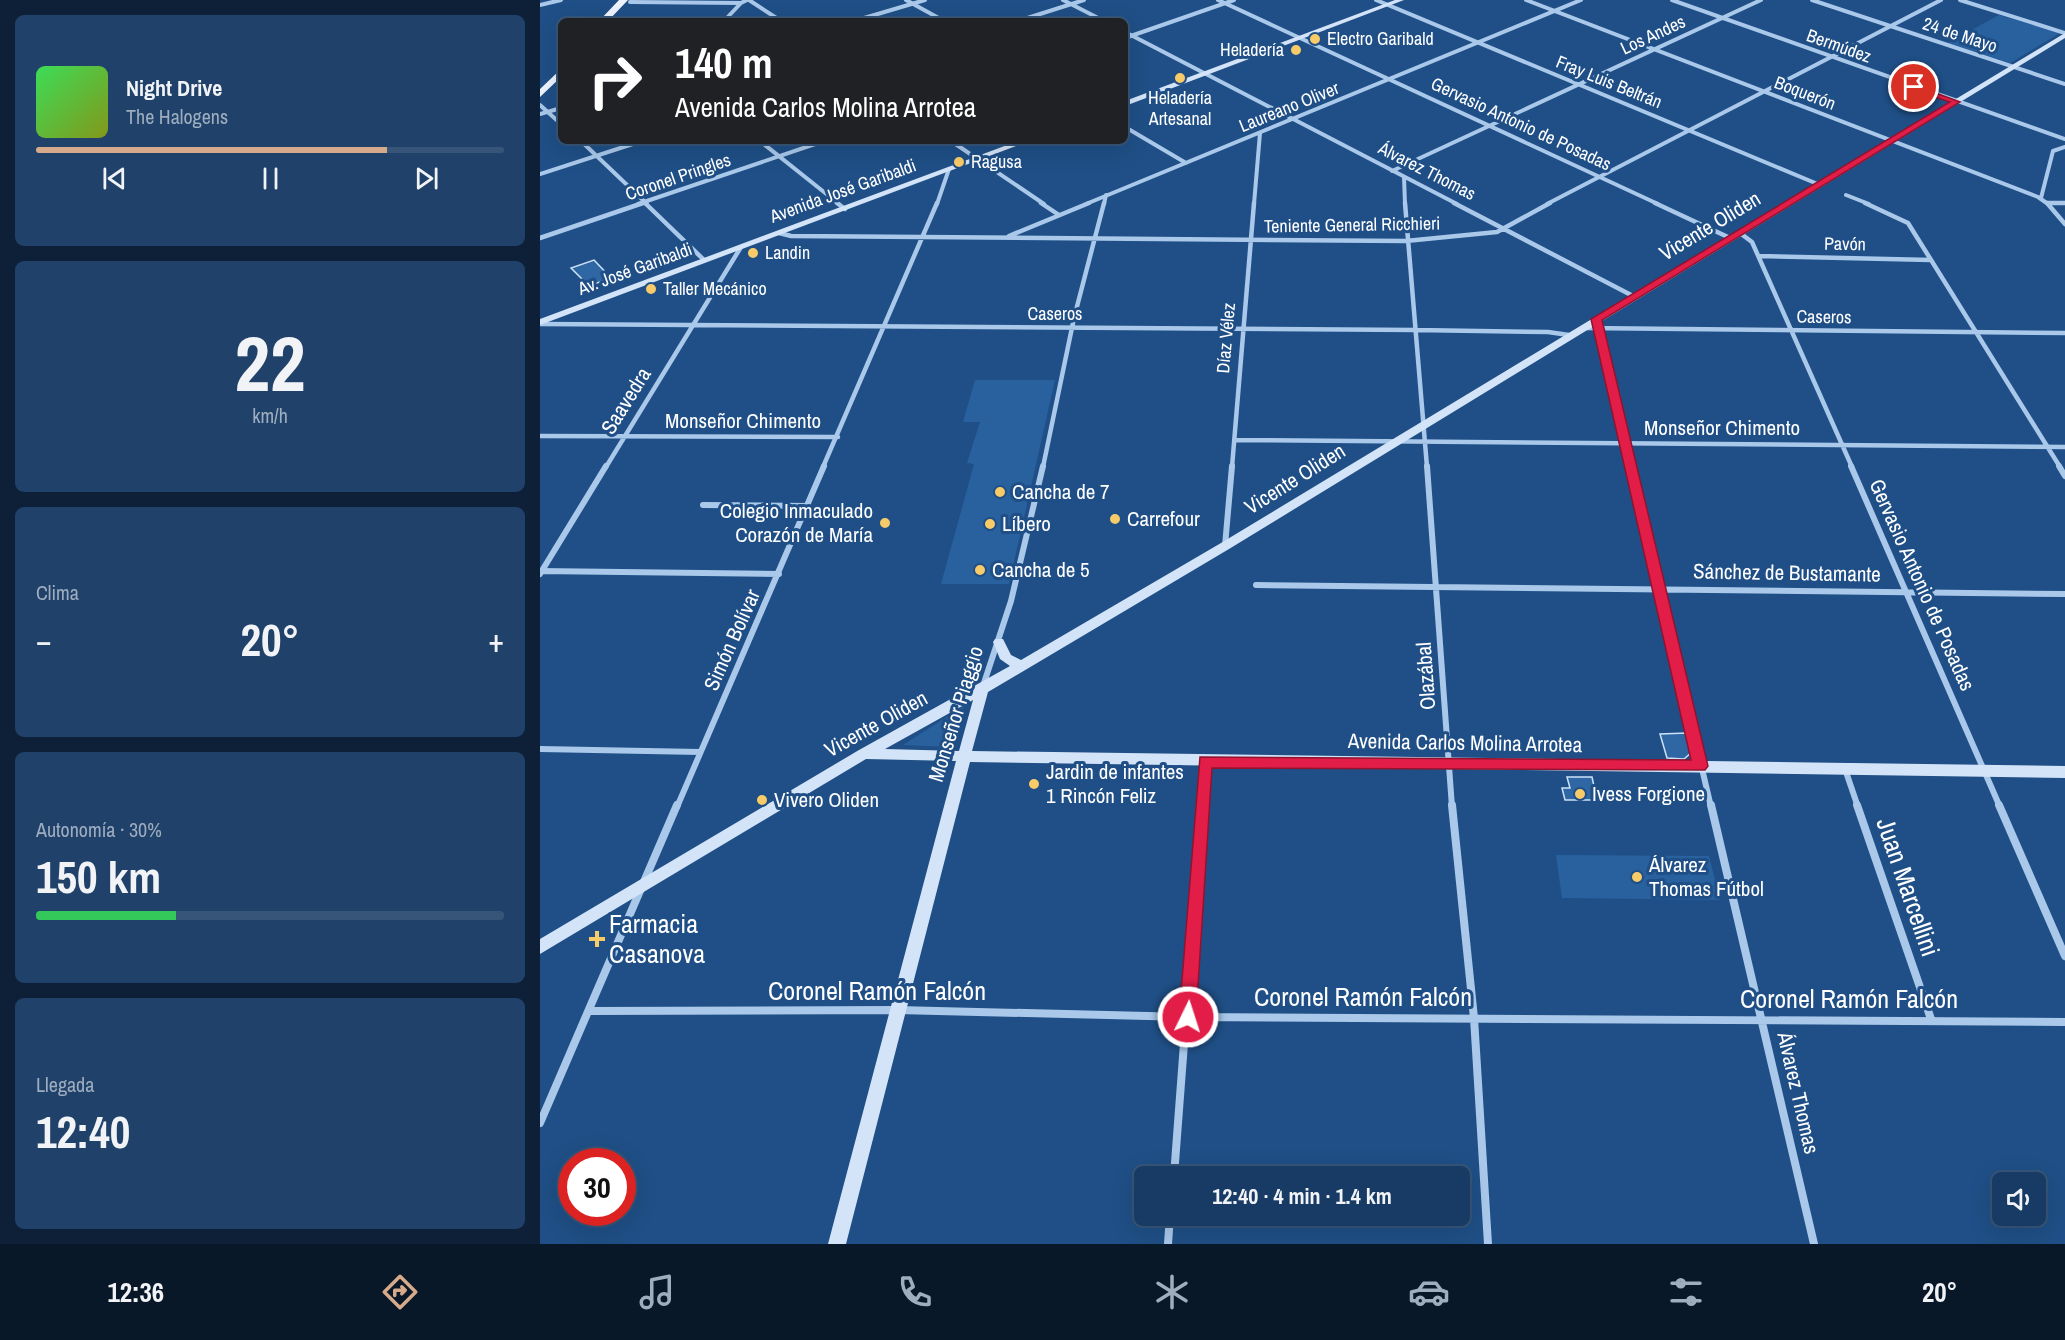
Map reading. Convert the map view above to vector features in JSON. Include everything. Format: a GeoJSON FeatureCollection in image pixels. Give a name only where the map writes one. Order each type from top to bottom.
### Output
{"type":"FeatureCollection","features":[{"type":"Feature","properties":{"kind":"main road"},"geometry":{"type":"LineString","coordinates":[[607,18],[629,1]]}},
{"type":"Feature","properties":{"kind":"main road"},"geometry":{"type":"LineString","coordinates":[[614,18],[629,1]]}},
{"type":"Feature","properties":{"kind":"main road"},"geometry":{"type":"LineString","coordinates":[[540,84],[558,66]]}},
{"type":"Feature","properties":{"kind":"main road"},"geometry":{"type":"LineString","coordinates":[[540,94],[558,75]]}},
{"type":"Feature","properties":{"kind":"street"},"geometry":{"type":"LineString","coordinates":[[540,5],[561,0]]}},
{"type":"Feature","properties":{"kind":"street"},"geometry":{"type":"LineString","coordinates":[[727,18],[741,3],[748,0],[776,18]]}},
{"type":"Feature","properties":{"kind":"street"},"geometry":{"type":"LineString","coordinates":[[906,0],[939,18]]}},
{"type":"Feature","properties":{"kind":"street"},"geometry":{"type":"LineString","coordinates":[[864,18],[925,0]]}},
{"type":"Feature","properties":{"kind":"street"},"geometry":{"type":"LineString","coordinates":[[1063,0],[1098,18]]}},
{"type":"Feature","properties":{"kind":"street"},"geometry":{"type":"LineString","coordinates":[[1027,18],[1084,0]]}},
{"type":"Feature","properties":{"kind":"street","name":"Gervasio Antonio de Posadas"},"geometry":{"type":"LineString","coordinates":[[1218,0],[1730,238]]}},
{"type":"Feature","properties":{"kind":"street"},"geometry":{"type":"LineString","coordinates":[[1128,37],[1234,0]]}},
{"type":"Feature","properties":{"kind":"street","name":"Fray Luis Beltrán"},"geometry":{"type":"LineString","coordinates":[[1376,0],[1820,185]]}},
{"type":"Feature","properties":{"kind":"street"},"geometry":{"type":"LineString","coordinates":[[1128,103],[1401,0]]}},
{"type":"Feature","properties":{"kind":"street","name":"Boquerón"},"geometry":{"type":"LineString","coordinates":[[1526,0],[2041,198],[2065,224]]}},
{"type":"Feature","properties":{"kind":"street","name":"Laureano Oliver"},"geometry":{"type":"LineString","coordinates":[[1006,237],[1581,0]]}},
{"type":"Feature","properties":{"kind":"street","name":"Bermúdez"},"geometry":{"type":"LineString","coordinates":[[1672,0],[2065,140]]}},
{"type":"Feature","properties":{"kind":"street","name":"Los Andes"},"geometry":{"type":"LineString","coordinates":[[1392,171],[1761,0]]}},
{"type":"Feature","properties":{"kind":"street","name":"24 de Mayo"},"geometry":{"type":"LineString","coordinates":[[1812,0],[2065,84]]}},
{"type":"Feature","properties":{"kind":"street","name":"Teniente General Ricchieri"},"geometry":{"type":"LineString","coordinates":[[779,233],[790,236],[1406,241],[1491,233],[1941,0]]}},
{"type":"Feature","properties":{"kind":"street"},"geometry":{"type":"LineString","coordinates":[[1960,0],[2065,34]]}},
{"type":"Feature","properties":{"kind":"street"},"geometry":{"type":"LineString","coordinates":[[629,1],[741,3]]}},
{"type":"Feature","properties":{"kind":"street","name":"Álvarez Thomas"},"geometry":{"type":"LineString","coordinates":[[1128,34],[1633,296]]}},
{"type":"Feature","properties":{"kind":"street","name":"Vicente Oliden"},"geometry":{"type":"LineString","coordinates":[[540,947],[864,754],[1023,665],[1225,546],[1569,335],[1597,323],[1633,296],[1820,185],[2065,34]]}},
{"type":"Feature","properties":{"kind":"street"},"geometry":{"type":"LineString","coordinates":[[540,105],[558,121]]}},
{"type":"Feature","properties":{"kind":"street"},"geometry":{"type":"LineString","coordinates":[[540,114],[558,109]]}},
{"type":"Feature","properties":{"kind":"street"},"geometry":{"type":"LineString","coordinates":[[1128,129],[1186,163]]}},
{"type":"Feature","properties":{"kind":"street","name":"Díaz Vélez"},"geometry":{"type":"LineString","coordinates":[[1225,546],[1260,133]]}},
{"type":"Feature","properties":{"kind":"street"},"geometry":{"type":"LineString","coordinates":[[583,144],[704,260]]}},
{"type":"Feature","properties":{"kind":"street"},"geometry":{"type":"LineString","coordinates":[[540,174],[633,144]]}},
{"type":"Feature","properties":{"kind":"street"},"geometry":{"type":"LineString","coordinates":[[764,144],[845,209]]}},
{"type":"Feature","properties":{"kind":"street","name":"Coronel Pringles"},"geometry":{"type":"LineString","coordinates":[[540,238],[815,144]]}},
{"type":"Feature","properties":{"kind":"street"},"geometry":{"type":"LineString","coordinates":[[955,144],[1059,215]]}},
{"type":"Feature","properties":{"kind":"street","name":"Avenida José Garibaldi"},"geometry":{"type":"LineString","coordinates":[[741,247],[1017,144]]}},
{"type":"Feature","properties":{"kind":"street"},"geometry":{"type":"LineString","coordinates":[[2041,198],[2053,150],[2065,147]]}},
{"type":"Feature","properties":{"kind":"street","name":"Simón Bolívar"},"geometry":{"type":"LineString","coordinates":[[540,1123],[838,437],[948,178],[949,169]]}},
{"type":"Feature","properties":{"kind":"street","name":"Olazábal"},"geometry":{"type":"LineString","coordinates":[[1404,177],[1406,241],[1426,441],[1448,764],[1474,1018],[1488,1244]]}},
{"type":"Feature","properties":{"kind":"street","name":"Monseñor Piaggio"},"geometry":{"type":"LineString","coordinates":[[837,1244],[981,689],[999,642],[1043,465],[1072,328],[1106,195]]}},
{"type":"Feature","properties":{"kind":"street"},"geometry":{"type":"LineString","coordinates":[[1846,195],[1906,220],[2065,476]]}},
{"type":"Feature","properties":{"kind":"street"},"geometry":{"type":"LineString","coordinates":[[2047,203],[2065,203]]}},
{"type":"Feature","properties":{"kind":"street","name":"Gervasio Antonio de Posadas"},"geometry":{"type":"LineString","coordinates":[[1740,233],[1752,242],[1759,256],[2065,956]]}},
{"type":"Feature","properties":{"kind":"street","name":"Av. José Garibaldi"},"geometry":{"type":"LineString","coordinates":[[540,323],[741,247]]}},
{"type":"Feature","properties":{"kind":"street","name":"Saavedra"},"geometry":{"type":"LineString","coordinates":[[541,572],[741,247]]}},
{"type":"Feature","properties":{"kind":"street","name":"Pavón"},"geometry":{"type":"LineString","coordinates":[[1759,256],[1931,260]]}},
{"type":"Feature","properties":{"kind":"street","name":"Caseros"},"geometry":{"type":"LineString","coordinates":[[540,323],[1416,330],[1548,332],[1569,335]]}},
{"type":"Feature","properties":{"kind":"street","name":"Álvarez Thomas"},"geometry":{"type":"LineString","coordinates":[[1597,323],[1814,1244]]}},
{"type":"Feature","properties":{"kind":"street","name":"Caseros"},"geometry":{"type":"LineString","coordinates":[[1597,323],[1792,330],[2065,333]]}},
{"type":"Feature","properties":{"kind":"street","name":"Monseñor Chimento"},"geometry":{"type":"LineString","coordinates":[[540,436],[838,437]]}},
{"type":"Feature","properties":{"kind":"street","name":"Monseñor Chimento"},"geometry":{"type":"LineString","coordinates":[[1235,440],[2065,447]]}},
{"type":"Feature","properties":{"kind":"street"},"geometry":{"type":"LineString","coordinates":[[703,505],[808,506]]}},
{"type":"Feature","properties":{"kind":"street"},"geometry":{"type":"LineString","coordinates":[[541,572],[779,574]]}},
{"type":"Feature","properties":{"kind":"street","name":"Sánchez de Bustamante"},"geometry":{"type":"LineString","coordinates":[[1256,585],[2065,594]]}},
{"type":"Feature","properties":{"kind":"street"},"geometry":{"type":"LineString","coordinates":[[999,642],[1004,657],[1010,662],[1023,665]]}},
{"type":"Feature","properties":{"kind":"street"},"geometry":{"type":"LineString","coordinates":[[540,749],[700,752]]}},
{"type":"Feature","properties":{"kind":"street","name":"Avenida Carlos Molina Arrotea"},"geometry":{"type":"LineString","coordinates":[[864,754],[1205,761],[2065,772]]}},
{"type":"Feature","properties":{"kind":"street"},"geometry":{"type":"LineString","coordinates":[[1175,1166],[1188,1017],[1205,761]]}},
{"type":"Feature","properties":{"kind":"street","name":"Juan Marcellini"},"geometry":{"type":"LineString","coordinates":[[1845,769],[1930,1019]]}},
{"type":"Feature","properties":{"kind":"street","name":"Coronel Ramón Falcón"},"geometry":{"type":"LineString","coordinates":[[589,1011],[897,1010],[1188,1017],[1763,1021],[1930,1019],[2065,1022]]}},
{"type":"Feature","properties":{"kind":"street"},"geometry":{"type":"LineString","coordinates":[[1168,1244],[1169,1226]]}},
{"type":"Feature","properties":{"kind":"shaded area"},"geometry":{"type":"Polygon","coordinates":[[[1999,15],[2060,33],[2010,63],[1948,43],[1999,15]]]}},
{"type":"Feature","properties":{"kind":"shaded area","name":"Líbero"},"geometry":{"type":"Polygon","coordinates":[[[975,380],[1055,380],[1009,584],[941,584],[974,464],[967,463],[980,422],[963,422],[975,380]]]}},
{"type":"Feature","properties":{"kind":"shaded area"},"geometry":{"type":"Polygon","coordinates":[[[964,706],[950,747],[903,745],[964,706]]]}},
{"type":"Feature","properties":{"kind":"shaded area","name":"Álvarez Thomas Fútbol"},"geometry":{"type":"Polygon","coordinates":[[[1556,855],[1709,856],[1720,900],[1562,898],[1556,855]]]}},
{"type":"Feature","properties":{"kind":"building"},"geometry":{"type":"Polygon","coordinates":[[[594,260],[611,278],[589,286],[571,268],[594,260]]]}},
{"type":"Feature","properties":{"kind":"building"},"geometry":{"type":"Polygon","coordinates":[[[1687,733],[1692,752],[1684,759],[1667,758],[1660,734],[1687,733]]]}},
{"type":"Feature","properties":{"kind":"building","name":"Ivess Forgione"},"geometry":{"type":"Polygon","coordinates":[[[1567,777],[1592,777],[1597,800],[1565,800],[1562,788],[1570,788],[1567,777]]]}},
{"type":"Feature","properties":{"kind":"place","name":"Electro Garibald"},"geometry":{"type":"Point","coordinates":[1315,39]}},
{"type":"Feature","properties":{"kind":"place","name":"Heladería"},"geometry":{"type":"Point","coordinates":[1296,50]}},
{"type":"Feature","properties":{"kind":"place","name":"Heladería Artesanal"},"geometry":{"type":"Point","coordinates":[1180,78]}},
{"type":"Feature","properties":{"kind":"place","name":"Ragusa"},"geometry":{"type":"Point","coordinates":[959,162]}},
{"type":"Feature","properties":{"kind":"place","name":"Landin"},"geometry":{"type":"Point","coordinates":[753,253]}},
{"type":"Feature","properties":{"kind":"place","name":"Taller Mecánico"},"geometry":{"type":"Point","coordinates":[651,289]}},
{"type":"Feature","properties":{"kind":"place","name":"Cancha de 7"},"geometry":{"type":"Point","coordinates":[1000,492]}},
{"type":"Feature","properties":{"kind":"place","name":"Carrefour"},"geometry":{"type":"Point","coordinates":[1115,519]}},
{"type":"Feature","properties":{"kind":"place","name":"Colegio Inmaculado Corazón de María"},"geometry":{"type":"Point","coordinates":[885,523]}},
{"type":"Feature","properties":{"kind":"place","name":"Líbero"},"geometry":{"type":"Point","coordinates":[990,524]}},
{"type":"Feature","properties":{"kind":"place","name":"Cancha de 5"},"geometry":{"type":"Point","coordinates":[980,570]}},
{"type":"Feature","properties":{"kind":"place","name":"Jardin de infantes 1 Rincón Feliz"},"geometry":{"type":"Point","coordinates":[1034,784]}},
{"type":"Feature","properties":{"kind":"place","name":"Ivess Forgione"},"geometry":{"type":"Point","coordinates":[1580,794]}},
{"type":"Feature","properties":{"kind":"place","name":"Vivero Oliden"},"geometry":{"type":"Point","coordinates":[762,800]}},
{"type":"Feature","properties":{"kind":"place","name":"Álvarez Thomas Fútbol"},"geometry":{"type":"Point","coordinates":[1637,877]}},
{"type":"Feature","properties":{"kind":"place","name":"Farmacia Casanova"},"geometry":{"type":"Point","coordinates":[597,939]}},
{"type":"Feature","properties":{"kind":"route"},"geometry":{"type":"LineString","coordinates":[[1188,1017],[1205,761],[1700,766],[1596,319],[1956,102],[1914,87]]}}]}
